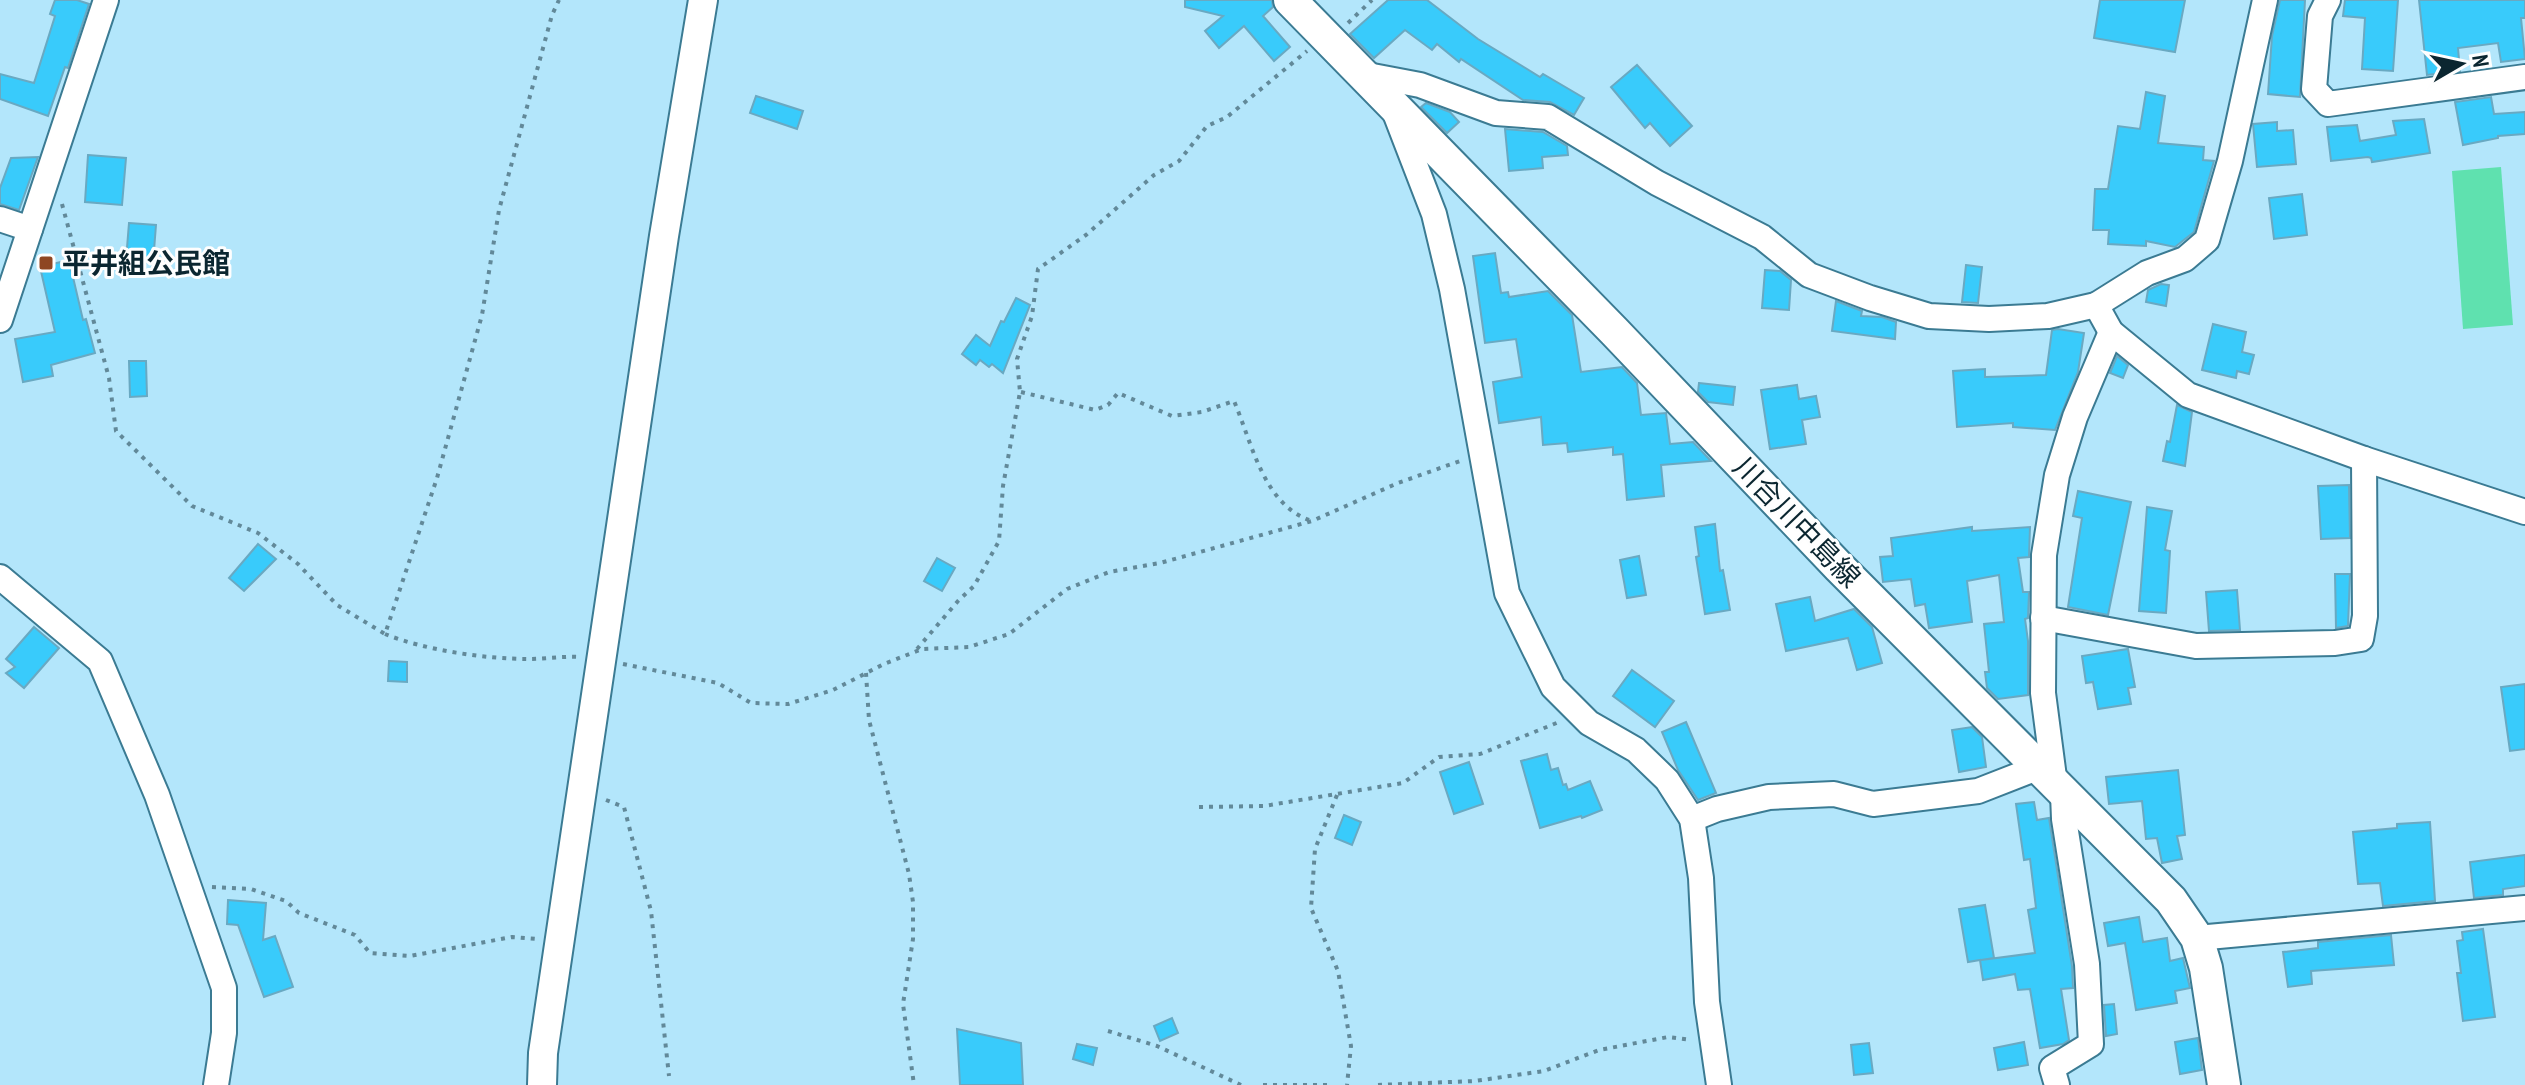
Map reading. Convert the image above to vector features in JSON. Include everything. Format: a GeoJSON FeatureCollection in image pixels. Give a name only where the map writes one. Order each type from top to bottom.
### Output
{"type":"FeatureCollection","features":[{"type":"Feature","properties":{"kind":"main road","name":"川合川中島線"},"geometry":{"type":"LineString","coordinates":[[1290,0],[1614,331],[1839,567],[2171,900],[2197,938],[2206,968],[2224,1085]]}},
{"type":"Feature","properties":{"kind":"street"},"geometry":{"type":"LineString","coordinates":[[0,320],[106,0]]}},
{"type":"Feature","properties":{"kind":"street"},"geometry":{"type":"LineString","coordinates":[[542,1085],[543,1053],[559,942],[664,236],[703,0]]}},
{"type":"Feature","properties":{"kind":"street"},"geometry":{"type":"LineString","coordinates":[[1362,74],[1420,85],[1496,113],[1548,117],[1657,183],[1762,237],[1809,275],[1870,298],[1929,316],[1989,319],[2048,316],[2096,305],[2147,273],[2185,259],[2207,240],[2230,161],[2265,0]]}},
{"type":"Feature","properties":{"kind":"street"},"geometry":{"type":"LineString","coordinates":[[2328,0],[2320,16],[2314,89],[2328,104],[2525,77]]}},
{"type":"Feature","properties":{"kind":"street"},"geometry":{"type":"LineString","coordinates":[[1391,103],[1434,214],[1469,372],[1507,593],[1553,687],[1589,723],[1636,750],[1667,780],[1692,819],[1698,846],[1707,1002],[1719,1085]]}},
{"type":"Feature","properties":{"kind":"street"},"geometry":{"type":"LineString","coordinates":[[0,219],[30,229]]}},
{"type":"Feature","properties":{"kind":"street"},"geometry":{"type":"LineString","coordinates":[[2096,305],[2111,332],[2188,395],[2364,459],[2525,512]]}},
{"type":"Feature","properties":{"kind":"street"},"geometry":{"type":"LineString","coordinates":[[2057,1085],[2052,1068],[2091,1044],[2087,964],[2064,819],[2052,782],[2043,693],[2044,555],[2057,475],[2075,417],[2111,332]]}},
{"type":"Feature","properties":{"kind":"street"},"geometry":{"type":"LineString","coordinates":[[2043,618],[2196,646],[2335,643],[2361,639],[2365,616],[2364,459]]}},
{"type":"Feature","properties":{"kind":"street"},"geometry":{"type":"LineString","coordinates":[[0,577],[100,661],[157,795],[224,988],[224,1033],[216,1085]]}},
{"type":"Feature","properties":{"kind":"street"},"geometry":{"type":"LineString","coordinates":[[1692,819],[1717,809],[1769,797],[1834,794],[1873,804],[2052,782]]}},
{"type":"Feature","properties":{"kind":"street"},"geometry":{"type":"LineString","coordinates":[[2197,938],[2525,908]]}},
{"type":"Feature","properties":{"kind":"path"},"geometry":{"type":"LineString","coordinates":[[385,634],[437,478],[482,315],[499,210],[552,15],[559,0]]}},
{"type":"Feature","properties":{"kind":"path"},"geometry":{"type":"LineString","coordinates":[[916,651],[974,586],[999,541],[1003,486],[1020,392],[1017,359],[1032,316],[1038,269],[1086,235],[1154,175],[1179,161],[1207,126],[1227,117],[1324,37]]}},
{"type":"Feature","properties":{"kind":"path"},"geometry":{"type":"LineString","coordinates":[[49,175],[66,213],[77,268],[109,378],[116,431],[192,506],[258,533],[298,564],[337,605],[385,634],[412,645],[437,650],[527,659],[568,656],[602,659],[718,683],[751,703],[788,704],[833,690],[916,651],[969,647],[1009,634],[1067,589],[1109,572],[1160,563],[1312,521],[1398,483],[1482,454]]}},
{"type":"Feature","properties":{"kind":"path"},"geometry":{"type":"LineString","coordinates":[[1020,392],[1095,410],[1108,405],[1118,393],[1172,416],[1202,412],[1234,401],[1268,485],[1293,514],[1312,521]]}},
{"type":"Feature","properties":{"kind":"path"},"geometry":{"type":"LineString","coordinates":[[866,673],[869,720],[909,874],[913,902],[913,939],[903,1004],[914,1085]]}},
{"type":"Feature","properties":{"kind":"path"},"geometry":{"type":"LineString","coordinates":[[1199,807],[1264,806],[1403,783],[1439,757],[1480,754],[1580,714]]}},
{"type":"Feature","properties":{"kind":"path"},"geometry":{"type":"LineString","coordinates":[[1337,795],[1315,849],[1311,908],[1338,971],[1351,1046],[1347,1085]]}},
{"type":"Feature","properties":{"kind":"path"},"geometry":{"type":"LineString","coordinates":[[581,796],[612,801],[624,807],[628,819],[651,911],[669,1076]]}},
{"type":"Feature","properties":{"kind":"path"},"geometry":{"type":"LineString","coordinates":[[190,888],[251,889],[286,901],[299,913],[355,935],[370,953],[410,956],[512,937],[559,942]]}},
{"type":"Feature","properties":{"kind":"path"},"geometry":{"type":"LineString","coordinates":[[1108,1031],[1157,1046],[1241,1085]]}},
{"type":"Feature","properties":{"kind":"path"},"geometry":{"type":"LineString","coordinates":[[1378,1085],[1475,1081],[1544,1071],[1599,1050],[1668,1037],[1713,1043]]}},
{"type":"Feature","properties":{"kind":"path"},"geometry":{"type":"LineString","coordinates":[[1263,1085],[1328,1085]]}},
{"type":"Feature","properties":{"kind":"shaded area"},"geometry":{"type":"Polygon","coordinates":[[[2501,167],[2513,325],[2463,329],[2452,171],[2501,167]]]}},
{"type":"Feature","properties":{"kind":"building"},"geometry":{"type":"Polygon","coordinates":[[[55,0],[77,0],[89,4],[48,116],[0,99],[0,74],[34,83],[55,16],[50,14],[55,0]]]}},
{"type":"Feature","properties":{"kind":"building"},"geometry":{"type":"Polygon","coordinates":[[[1185,0],[1272,0],[1273,7],[1263,16],[1290,47],[1274,61],[1244,26],[1219,48],[1205,31],[1223,16],[1185,7],[1185,0]]]}},
{"type":"Feature","properties":{"kind":"building"},"geometry":{"type":"Polygon","coordinates":[[[1388,0],[1427,0],[1478,39],[1540,77],[1543,74],[1584,98],[1574,115],[1550,102],[1523,100],[1461,59],[1459,62],[1437,44],[1432,50],[1405,30],[1374,58],[1350,34],[1388,0]]]}},
{"type":"Feature","properties":{"kind":"building"},"geometry":{"type":"Polygon","coordinates":[[[2100,0],[2185,0],[2175,52],[2094,38],[2100,0]]]}},
{"type":"Feature","properties":{"kind":"building"},"geometry":{"type":"Polygon","coordinates":[[[2280,0],[2305,0],[2300,97],[2268,94],[2272,36],[2280,0]]]}},
{"type":"Feature","properties":{"kind":"building"},"geometry":{"type":"Polygon","coordinates":[[[2345,0],[2398,0],[2393,71],[2362,69],[2365,18],[2343,16],[2345,0]]]}},
{"type":"Feature","properties":{"kind":"building"},"geometry":{"type":"Polygon","coordinates":[[[2419,0],[2525,0],[2525,18],[2521,18],[2525,59],[2501,62],[2498,43],[2458,48],[2460,71],[2427,75],[2419,0]]]}},
{"type":"Feature","properties":{"kind":"building"},"geometry":{"type":"Polygon","coordinates":[[[1637,65],[1692,126],[1670,146],[1650,123],[1645,128],[1611,87],[1637,65]]]}},
{"type":"Feature","properties":{"kind":"building"},"geometry":{"type":"Polygon","coordinates":[[[2146,92],[2165,96],[2158,143],[2204,147],[2203,160],[2214,161],[2194,232],[2175,247],[2146,241],[2146,246],[2108,244],[2109,230],[2093,230],[2095,189],[2108,189],[2118,126],[2140,129],[2146,92]]]}},
{"type":"Feature","properties":{"kind":"building"},"geometry":{"type":"Polygon","coordinates":[[[756,96],[803,111],[797,129],[750,113],[756,96]]]}},
{"type":"Feature","properties":{"kind":"building"},"geometry":{"type":"Polygon","coordinates":[[[2491,97],[2494,114],[2525,112],[2525,134],[2498,136],[2463,145],[2455,102],[2491,97]]]}},
{"type":"Feature","properties":{"kind":"building"},"geometry":{"type":"Polygon","coordinates":[[[1426,103],[1450,112],[1459,122],[1447,133],[1421,107],[1426,103]]]}},
{"type":"Feature","properties":{"kind":"building"},"geometry":{"type":"Polygon","coordinates":[[[2424,119],[2430,153],[2372,162],[2368,157],[2331,161],[2327,127],[2357,125],[2360,141],[2396,135],[2393,121],[2424,119]]]}},
{"type":"Feature","properties":{"kind":"building"},"geometry":{"type":"Polygon","coordinates":[[[2277,122],[2277,131],[2293,130],[2296,164],[2257,167],[2253,124],[2277,122]]]}},
{"type":"Feature","properties":{"kind":"building"},"geometry":{"type":"Polygon","coordinates":[[[1505,129],[1543,132],[1567,146],[1568,155],[1542,157],[1543,168],[1509,171],[1505,129]]]}},
{"type":"Feature","properties":{"kind":"building"},"geometry":{"type":"Polygon","coordinates":[[[88,155],[126,158],[122,205],[85,202],[88,155]]]}},
{"type":"Feature","properties":{"kind":"building"},"geometry":{"type":"Polygon","coordinates":[[[38,157],[19,210],[0,204],[0,188],[11,158],[38,157]]]}},
{"type":"Feature","properties":{"kind":"building"},"geometry":{"type":"Polygon","coordinates":[[[2302,194],[2307,235],[2274,239],[2269,198],[2302,194]]]}},
{"type":"Feature","properties":{"kind":"building"},"geometry":{"type":"Polygon","coordinates":[[[129,223],[156,225],[153,263],[126,260],[129,223]]]}},
{"type":"Feature","properties":{"kind":"building"},"geometry":{"type":"Polygon","coordinates":[[[1495,253],[1501,293],[1508,292],[1509,297],[1548,291],[1572,315],[1581,372],[1622,367],[1637,383],[1641,415],[1666,413],[1670,444],[1693,442],[1711,461],[1661,465],[1664,496],[1627,500],[1623,454],[1613,455],[1613,447],[1568,452],[1567,443],[1543,445],[1541,417],[1499,423],[1493,382],[1522,377],[1516,339],[1485,343],[1473,256],[1495,253]]]}},
{"type":"Feature","properties":{"kind":"building"},"geometry":{"type":"Polygon","coordinates":[[[69,260],[83,320],[86,319],[95,353],[51,365],[53,376],[23,382],[15,339],[55,332],[40,267],[69,260]]]}},
{"type":"Feature","properties":{"kind":"building"},"geometry":{"type":"Polygon","coordinates":[[[1966,265],[1982,267],[1978,303],[1962,302],[1966,265]]]}},
{"type":"Feature","properties":{"kind":"building"},"geometry":{"type":"Polygon","coordinates":[[[1765,270],[1780,271],[1791,280],[1789,310],[1762,308],[1765,270]]]}},
{"type":"Feature","properties":{"kind":"building"},"geometry":{"type":"Polygon","coordinates":[[[2161,284],[2169,285],[2166,306],[2146,302],[2148,290],[2161,284]]]}},
{"type":"Feature","properties":{"kind":"building"},"geometry":{"type":"Polygon","coordinates":[[[1016,298],[1030,305],[1003,373],[992,364],[989,367],[980,360],[976,365],[962,354],[976,335],[990,346],[1016,298]]]}},
{"type":"Feature","properties":{"kind":"building"},"geometry":{"type":"Polygon","coordinates":[[[1836,301],[1862,311],[1861,316],[1882,317],[1896,322],[1895,339],[1832,331],[1836,301]]]}},
{"type":"Feature","properties":{"kind":"building"},"geometry":{"type":"Polygon","coordinates":[[[2213,324],[2246,332],[2242,352],[2254,355],[2249,374],[2237,371],[2236,378],[2202,370],[2213,324]]]}},
{"type":"Feature","properties":{"kind":"building"},"geometry":{"type":"Polygon","coordinates":[[[2052,330],[2084,333],[2078,372],[2055,430],[2013,427],[2013,423],[1957,427],[1953,371],[1985,369],[1985,377],[2046,375],[2052,330]]]}},
{"type":"Feature","properties":{"kind":"building"},"geometry":{"type":"Polygon","coordinates":[[[2117,356],[2128,365],[2123,378],[2110,373],[2117,356]]]}},
{"type":"Feature","properties":{"kind":"building"},"geometry":{"type":"Polygon","coordinates":[[[129,361],[146,361],[147,396],[130,397],[129,361]]]}},
{"type":"Feature","properties":{"kind":"building"},"geometry":{"type":"Polygon","coordinates":[[[1699,383],[1735,387],[1733,405],[1708,402],[1698,392],[1699,383]]]}},
{"type":"Feature","properties":{"kind":"building"},"geometry":{"type":"Polygon","coordinates":[[[1797,385],[1799,399],[1816,396],[1820,417],[1802,420],[1806,444],[1770,449],[1761,390],[1797,385]]]}},
{"type":"Feature","properties":{"kind":"building"},"geometry":{"type":"Polygon","coordinates":[[[2177,405],[2192,412],[2185,466],[2163,461],[2177,405]]]}},
{"type":"Feature","properties":{"kind":"building"},"geometry":{"type":"Polygon","coordinates":[[[2349,485],[2350,538],[2321,539],[2318,486],[2349,485]]]}},
{"type":"Feature","properties":{"kind":"building"},"geometry":{"type":"Polygon","coordinates":[[[2078,491],[2131,502],[2108,615],[2068,607],[2082,518],[2073,516],[2078,491]]]}},
{"type":"Feature","properties":{"kind":"building"},"geometry":{"type":"Polygon","coordinates":[[[2147,507],[2172,511],[2165,550],[2170,551],[2166,613],[2139,611],[2147,507]]]}},
{"type":"Feature","properties":{"kind":"building"},"geometry":{"type":"Polygon","coordinates":[[[1715,524],[1720,571],[1723,570],[1730,610],[1705,614],[1696,557],[1699,556],[1695,527],[1715,524]]]}},
{"type":"Feature","properties":{"kind":"building"},"geometry":{"type":"Polygon","coordinates":[[[1972,527],[1972,531],[2030,527],[2029,557],[2018,558],[2023,592],[2029,592],[2028,618],[2025,619],[2028,695],[1998,699],[1987,688],[1985,672],[1989,672],[1984,624],[2004,622],[1999,575],[1967,581],[1972,622],[1929,628],[1925,604],[1915,606],[1911,579],[1883,582],[1880,557],[1893,556],[1891,538],[1972,527]]]}},
{"type":"Feature","properties":{"kind":"building"},"geometry":{"type":"Polygon","coordinates":[[[258,544],[276,559],[244,591],[229,578],[258,544]]]}},
{"type":"Feature","properties":{"kind":"building"},"geometry":{"type":"Polygon","coordinates":[[[1639,556],[1646,595],[1627,598],[1620,560],[1639,556]]]}},
{"type":"Feature","properties":{"kind":"building"},"geometry":{"type":"Polygon","coordinates":[[[937,558],[955,568],[942,591],[924,581],[937,558]]]}},
{"type":"Feature","properties":{"kind":"building"},"geometry":{"type":"Polygon","coordinates":[[[2335,574],[2350,574],[2348,626],[2336,628],[2335,574]]]}},
{"type":"Feature","properties":{"kind":"building"},"geometry":{"type":"Polygon","coordinates":[[[2237,590],[2240,630],[2209,631],[2206,592],[2237,590]]]}},
{"type":"Feature","properties":{"kind":"building"},"geometry":{"type":"Polygon","coordinates":[[[1810,597],[1815,621],[1854,609],[1872,627],[1882,663],[1857,670],[1848,638],[1786,651],[1776,604],[1810,597]]]}},
{"type":"Feature","properties":{"kind":"building"},"geometry":{"type":"Polygon","coordinates":[[[34,627],[59,648],[24,688],[6,673],[15,667],[6,659],[34,627]]]}},
{"type":"Feature","properties":{"kind":"building"},"geometry":{"type":"Polygon","coordinates":[[[2128,649],[2135,687],[2128,688],[2131,704],[2098,709],[2093,682],[2086,683],[2082,656],[2128,649]]]}},
{"type":"Feature","properties":{"kind":"building"},"geometry":{"type":"Polygon","coordinates":[[[389,661],[407,662],[407,682],[388,681],[389,661]]]}},
{"type":"Feature","properties":{"kind":"building"},"geometry":{"type":"Polygon","coordinates":[[[1632,670],[1674,701],[1655,727],[1613,696],[1632,670]]]}},
{"type":"Feature","properties":{"kind":"building"},"geometry":{"type":"Polygon","coordinates":[[[2525,684],[2525,749],[2510,751],[2501,687],[2525,684]]]}},
{"type":"Feature","properties":{"kind":"building"},"geometry":{"type":"Polygon","coordinates":[[[1686,722],[1716,793],[1698,800],[1678,770],[1662,732],[1686,722]]]}},
{"type":"Feature","properties":{"kind":"building"},"geometry":{"type":"Polygon","coordinates":[[[1972,727],[1982,737],[1986,767],[1959,772],[1952,730],[1972,727]]]}},
{"type":"Feature","properties":{"kind":"building"},"geometry":{"type":"Polygon","coordinates":[[[1547,754],[1551,770],[1558,768],[1563,785],[1566,784],[1568,790],[1590,781],[1602,810],[1540,828],[1521,761],[1547,754]]]}},
{"type":"Feature","properties":{"kind":"building"},"geometry":{"type":"Polygon","coordinates":[[[1469,762],[1483,804],[1454,814],[1440,772],[1469,762]]]}},
{"type":"Feature","properties":{"kind":"building"},"geometry":{"type":"Polygon","coordinates":[[[2178,770],[2185,835],[2177,836],[2182,859],[2162,863],[2157,838],[2146,839],[2142,801],[2109,804],[2106,777],[2178,770]]]}},
{"type":"Feature","properties":{"kind":"building"},"geometry":{"type":"Polygon","coordinates":[[[2034,802],[2037,820],[2049,818],[2073,988],[2061,989],[2069,1040],[2040,1048],[2030,989],[2018,990],[2015,974],[1983,980],[1980,960],[1968,962],[1959,909],[1985,905],[1994,958],[1981,960],[2035,953],[2028,910],[2036,908],[2030,859],[2024,860],[2016,804],[2034,802]]]}},
{"type":"Feature","properties":{"kind":"building"},"geometry":{"type":"Polygon","coordinates":[[[1344,815],[1361,822],[1352,845],[1335,838],[1344,815]]]}},
{"type":"Feature","properties":{"kind":"building"},"geometry":{"type":"Polygon","coordinates":[[[2430,822],[2435,901],[2383,906],[2380,883],[2358,884],[2353,832],[2430,822]]]}},
{"type":"Feature","properties":{"kind":"building"},"geometry":{"type":"Polygon","coordinates":[[[2525,855],[2525,886],[2503,889],[2503,895],[2474,898],[2470,862],[2525,855]]]}},
{"type":"Feature","properties":{"kind":"building"},"geometry":{"type":"Polygon","coordinates":[[[228,900],[266,903],[263,940],[275,936],[293,987],[264,997],[238,925],[227,924],[228,900]]]}},
{"type":"Feature","properties":{"kind":"building"},"geometry":{"type":"Polygon","coordinates":[[[2139,917],[2143,942],[2167,938],[2170,961],[2183,958],[2190,988],[2175,991],[2177,1003],[2136,1010],[2125,943],[2108,946],[2104,923],[2139,917]]]}},
{"type":"Feature","properties":{"kind":"building"},"geometry":{"type":"Polygon","coordinates":[[[2483,929],[2495,1017],[2463,1021],[2457,941],[2463,940],[2462,932],[2483,929]]]}},
{"type":"Feature","properties":{"kind":"building"},"geometry":{"type":"Polygon","coordinates":[[[2391,935],[2394,965],[2311,971],[2312,984],[2288,987],[2283,952],[2318,948],[2318,942],[2391,935]]]}},
{"type":"Feature","properties":{"kind":"building"},"geometry":{"type":"Polygon","coordinates":[[[2114,1004],[2117,1034],[2106,1036],[2104,1005],[2114,1004]]]}},
{"type":"Feature","properties":{"kind":"building"},"geometry":{"type":"Polygon","coordinates":[[[1172,1018],[1178,1033],[1160,1041],[1154,1026],[1172,1018]]]}},
{"type":"Feature","properties":{"kind":"building"},"geometry":{"type":"Polygon","coordinates":[[[957,1029],[1021,1043],[1023,1085],[960,1085],[957,1029]]]}},
{"type":"Feature","properties":{"kind":"building"},"geometry":{"type":"Polygon","coordinates":[[[2198,1038],[2202,1070],[2180,1074],[2175,1042],[2198,1038]]]}},
{"type":"Feature","properties":{"kind":"building"},"geometry":{"type":"Polygon","coordinates":[[[2024,1042],[2028,1065],[1998,1070],[1994,1048],[2024,1042]]]}},
{"type":"Feature","properties":{"kind":"building"},"geometry":{"type":"Polygon","coordinates":[[[1869,1043],[1873,1073],[1854,1075],[1851,1045],[1869,1043]]]}},
{"type":"Feature","properties":{"kind":"building"},"geometry":{"type":"Polygon","coordinates":[[[1077,1044],[1097,1048],[1093,1065],[1073,1059],[1077,1044]]]}},
{"type":"Feature","properties":{"kind":"place","name":"平井組公民館"},"geometry":{"type":"Point","coordinates":[46,263]}}]}
